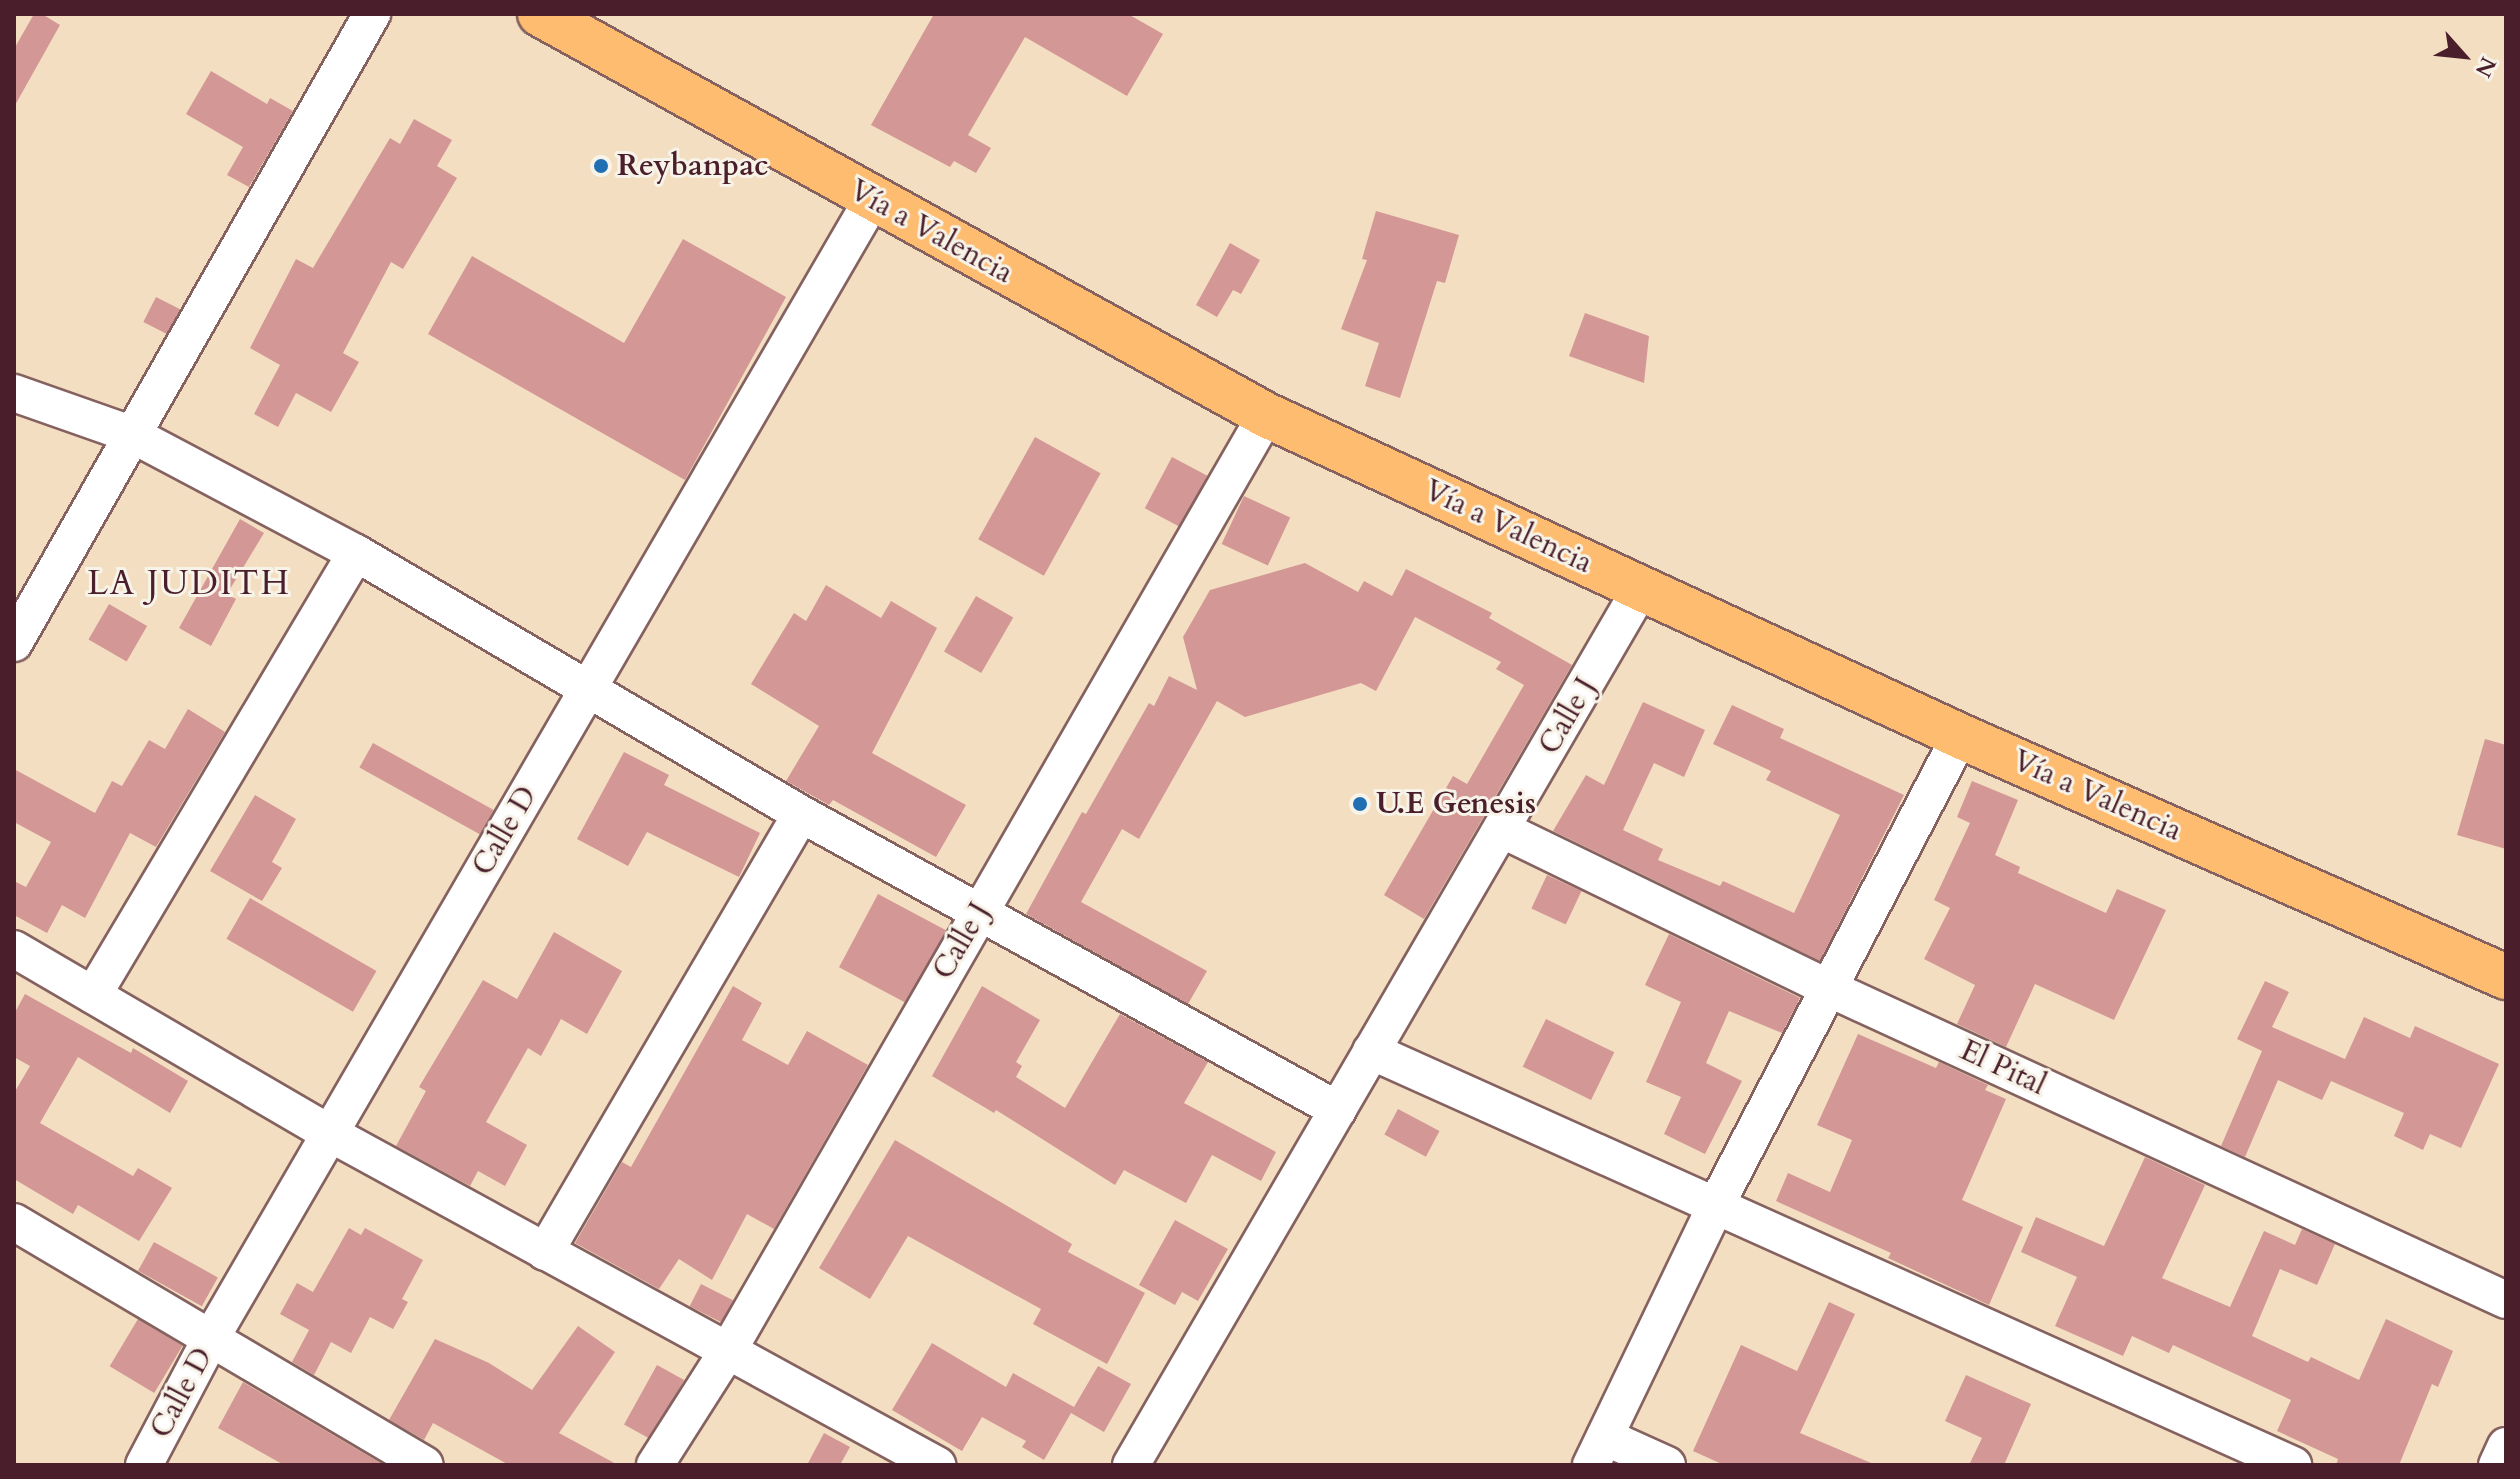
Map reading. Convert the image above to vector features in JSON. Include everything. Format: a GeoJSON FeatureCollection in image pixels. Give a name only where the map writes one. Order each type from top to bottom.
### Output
{"type":"FeatureCollection","features":[{"type":"Feature","properties":{"kind":"highway","name":"Vía a Valencia"},"geometry":{"type":"LineString","coordinates":[[540,14],[1266,415],[1960,736],[2506,977]]}},
{"type":"Feature","properties":{"kind":"street"},"geometry":{"type":"LineString","coordinates":[[14,643],[372,14]]}},
{"type":"Feature","properties":{"kind":"street","name":"Calle D"},"geometry":{"type":"LineString","coordinates":[[144,1465],[211,1338],[872,200]]}},
{"type":"Feature","properties":{"kind":"street"},"geometry":{"type":"LineString","coordinates":[[14,393],[133,435],[356,553],[801,814],[1338,1110]]}},
{"type":"Feature","properties":{"kind":"street","name":"Calle J"},"geometry":{"type":"LineString","coordinates":[[655,1465],[729,1349],[1266,415]]}},
{"type":"Feature","properties":{"kind":"street"},"geometry":{"type":"LineString","coordinates":[[93,995],[356,553]]}},
{"type":"Feature","properties":{"kind":"street","name":"Calle J"},"geometry":{"type":"LineString","coordinates":[[1131,1465],[1641,588]]}},
{"type":"Feature","properties":{"kind":"street"},"geometry":{"type":"LineString","coordinates":[[1667,1465],[1598,1451],[1715,1207],[1960,736]]}},
{"type":"Feature","properties":{"kind":"street"},"geometry":{"type":"LineString","coordinates":[[545,1252],[801,814]]}},
{"type":"Feature","properties":{"kind":"street","name":"El Pital"},"geometry":{"type":"LineString","coordinates":[[1503,830],[1828,988],[2506,1300]]}},
{"type":"Feature","properties":{"kind":"street"},"geometry":{"type":"LineString","coordinates":[[14,949],[331,1134],[937,1465]]}},
{"type":"Feature","properties":{"kind":"street"},"geometry":{"type":"LineString","coordinates":[[1371,1051],[2293,1465]]}},
{"type":"Feature","properties":{"kind":"street"},"geometry":{"type":"LineString","coordinates":[[14,1222],[425,1465]]}},
{"type":"Feature","properties":{"kind":"street"},"geometry":{"type":"LineString","coordinates":[[2497,1465],[2506,1446]]}},
{"type":"Feature","properties":{"kind":"building"},"geometry":{"type":"Polygon","coordinates":[[[34,14],[42,14],[60,25],[14,107],[14,49],[34,14]]]}},
{"type":"Feature","properties":{"kind":"building"},"geometry":{"type":"Polygon","coordinates":[[[934,14],[1128,14],[1163,34],[1127,96],[1025,37],[968,135],[991,148],[976,173],[954,161],[950,167],[871,125],[934,14]]]}},
{"type":"Feature","properties":{"kind":"building"},"geometry":{"type":"Polygon","coordinates":[[[211,71],[267,104],[270,98],[293,111],[249,187],[227,175],[243,147],[186,114],[211,71]]]}},
{"type":"Feature","properties":{"kind":"building"},"geometry":{"type":"Polygon","coordinates":[[[414,119],[452,140],[437,166],[457,178],[403,269],[391,262],[343,353],[359,362],[331,412],[296,393],[278,427],[254,414],[280,365],[250,348],[296,259],[313,268],[390,138],[400,144],[414,119]]]}},
{"type":"Feature","properties":{"kind":"building"},"geometry":{"type":"Polygon","coordinates":[[[1376,211],[1459,235],[1445,283],[1437,281],[1400,398],[1365,386],[1379,343],[1341,329],[1367,260],[1362,259],[1376,211]]]}},
{"type":"Feature","properties":{"kind":"building"},"geometry":{"type":"Polygon","coordinates":[[[683,239],[786,297],[685,480],[428,334],[472,256],[624,343],[683,239]]]}},
{"type":"Feature","properties":{"kind":"building"},"geometry":{"type":"Polygon","coordinates":[[[1230,243],[1260,260],[1241,294],[1233,290],[1217,317],[1196,305],[1230,243]]]}},
{"type":"Feature","properties":{"kind":"building"},"geometry":{"type":"Polygon","coordinates":[[[156,297],[180,309],[167,334],[143,322],[156,297]]]}},
{"type":"Feature","properties":{"kind":"building"},"geometry":{"type":"Polygon","coordinates":[[[1585,313],[1649,336],[1644,383],[1569,356],[1585,313]]]}},
{"type":"Feature","properties":{"kind":"building"},"geometry":{"type":"Polygon","coordinates":[[[1035,437],[1101,473],[1044,576],[978,539],[1035,437]]]}},
{"type":"Feature","properties":{"kind":"building"},"geometry":{"type":"Polygon","coordinates":[[[1172,457],[1207,476],[1180,527],[1145,508],[1172,457]]]}},
{"type":"Feature","properties":{"kind":"building"},"geometry":{"type":"Polygon","coordinates":[[[1244,496],[1290,518],[1268,566],[1222,544],[1244,496]]]}},
{"type":"Feature","properties":{"kind":"building"},"geometry":{"type":"Polygon","coordinates":[[[240,519],[264,533],[227,594],[236,599],[211,646],[179,628],[240,519]]]}},
{"type":"Feature","properties":{"kind":"building"},"geometry":{"type":"Polygon","coordinates":[[[1305,563],[1358,592],[1364,581],[1392,596],[1406,569],[1492,613],[1489,618],[1572,665],[1424,919],[1384,895],[1453,776],[1467,784],[1524,685],[1496,669],[1501,662],[1415,617],[1376,691],[1361,683],[1245,717],[1217,701],[1139,839],[1122,829],[1081,902],[1207,971],[1188,1004],[1026,914],[1082,812],[1086,814],[1149,703],[1154,706],[1169,676],[1197,690],[1183,637],[1210,590],[1305,563]]]}},
{"type":"Feature","properties":{"kind":"building"},"geometry":{"type":"Polygon","coordinates":[[[826,585],[881,618],[891,601],[937,628],[872,753],[966,805],[936,857],[833,800],[829,805],[786,781],[819,726],[751,684],[794,613],[806,621],[826,585]]]}},
{"type":"Feature","properties":{"kind":"building"},"geometry":{"type":"Polygon","coordinates":[[[976,596],[1013,618],[981,673],[944,651],[976,596]]]}},
{"type":"Feature","properties":{"kind":"building"},"geometry":{"type":"Polygon","coordinates":[[[109,604],[147,626],[127,662],[88,640],[109,604]]]}},
{"type":"Feature","properties":{"kind":"building"},"geometry":{"type":"Polygon","coordinates":[[[1643,702],[1705,730],[1684,777],[1654,763],[1623,830],[1663,849],[1658,860],[1720,886],[1723,881],[1794,913],[1840,815],[1766,780],[1771,771],[1713,744],[1732,705],[1784,729],[1780,738],[1904,795],[1820,961],[1553,831],[1586,775],[1604,785],[1643,702]]]}},
{"type":"Feature","properties":{"kind":"building"},"geometry":{"type":"Polygon","coordinates":[[[188,709],[225,732],[156,847],[130,833],[85,918],[62,905],[47,933],[14,915],[14,881],[26,887],[51,842],[14,822],[14,769],[95,813],[112,781],[122,786],[149,740],[165,749],[188,709]]]}},
{"type":"Feature","properties":{"kind":"building"},"geometry":{"type":"Polygon","coordinates":[[[2485,739],[2506,745],[2506,849],[2457,835],[2485,739]]]}},
{"type":"Feature","properties":{"kind":"building"},"geometry":{"type":"Polygon","coordinates":[[[373,743],[494,810],[480,834],[359,767],[373,743]]]}},
{"type":"Feature","properties":{"kind":"building"},"geometry":{"type":"Polygon","coordinates":[[[624,752],[669,775],[664,785],[760,833],[739,877],[647,832],[628,866],[577,839],[624,752]]]}},
{"type":"Feature","properties":{"kind":"building"},"geometry":{"type":"Polygon","coordinates":[[[1972,781],[2018,800],[1995,855],[2020,867],[2018,873],[2106,913],[2117,889],[2166,910],[2114,1020],[2035,984],[2006,1047],[1957,1024],[1975,985],[1924,959],[1950,908],[1934,900],[1970,823],[1957,817],[1972,781]]]}},
{"type":"Feature","properties":{"kind":"building"},"geometry":{"type":"Polygon","coordinates":[[[255,795],[296,819],[272,862],[282,868],[262,901],[210,871],[255,795]]]}},
{"type":"Feature","properties":{"kind":"building"},"geometry":{"type":"Polygon","coordinates":[[[1547,875],[1581,891],[1566,925],[1531,909],[1547,875]]]}},
{"type":"Feature","properties":{"kind":"building"},"geometry":{"type":"Polygon","coordinates":[[[878,894],[946,930],[907,1003],[839,967],[878,894]]]}},
{"type":"Feature","properties":{"kind":"building"},"geometry":{"type":"Polygon","coordinates":[[[250,898],[376,971],[353,1012],[227,939],[250,898]]]}},
{"type":"Feature","properties":{"kind":"building"},"geometry":{"type":"Polygon","coordinates":[[[554,932],[622,971],[587,1034],[561,1019],[541,1056],[528,1048],[486,1122],[527,1145],[505,1186],[478,1171],[470,1186],[396,1146],[426,1091],[419,1087],[483,980],[517,999],[554,932]]]}},
{"type":"Feature","properties":{"kind":"building"},"geometry":{"type":"Polygon","coordinates":[[[1669,934],[1800,998],[1782,1033],[1729,1011],[1706,1063],[1742,1081],[1705,1154],[1664,1134],[1681,1097],[1646,1082],[1681,1002],[1645,985],[1669,934]]]}},
{"type":"Feature","properties":{"kind":"building"},"geometry":{"type":"Polygon","coordinates":[[[2265,981],[2289,992],[2272,1027],[2345,1059],[2364,1017],[2410,1038],[2415,1026],[2499,1064],[2461,1148],[2430,1134],[2423,1150],[2394,1136],[2404,1113],[2331,1081],[2322,1100],[2278,1080],[2245,1157],[2221,1146],[2262,1051],[2237,1039],[2265,981]]]}},
{"type":"Feature","properties":{"kind":"building"},"geometry":{"type":"Polygon","coordinates":[[[733,986],[762,1003],[742,1040],[788,1065],[807,1031],[868,1065],[774,1229],[747,1214],[712,1280],[679,1259],[659,1289],[575,1243],[622,1162],[631,1167],[733,986]]]}},
{"type":"Feature","properties":{"kind":"building"},"geometry":{"type":"Polygon","coordinates":[[[982,986],[1040,1020],[1016,1062],[1022,1066],[1016,1077],[1065,1108],[1120,1014],[1208,1062],[1184,1103],[1276,1152],[1261,1181],[1212,1155],[1186,1203],[1124,1170],[1115,1185],[996,1110],[994,1113],[932,1076],[982,986]]]}},
{"type":"Feature","properties":{"kind":"building"},"geometry":{"type":"Polygon","coordinates":[[[25,994],[131,1053],[133,1048],[188,1081],[170,1113],[78,1057],[40,1123],[133,1176],[138,1168],[172,1188],[139,1241],[78,1205],[73,1214],[14,1179],[14,1093],[30,1066],[14,1057],[14,1014],[25,994]]]}},
{"type":"Feature","properties":{"kind":"building"},"geometry":{"type":"Polygon","coordinates":[[[1546,1019],[1614,1052],[1591,1100],[1523,1067],[1546,1019]]]}},
{"type":"Feature","properties":{"kind":"building"},"geometry":{"type":"Polygon","coordinates":[[[1858,1034],[1936,1068],[1939,1062],[1988,1085],[1985,1090],[2006,1099],[1962,1200],[2023,1227],[1989,1305],[1888,1258],[1891,1253],[1776,1201],[1788,1173],[1830,1192],[1852,1140],[1817,1125],[1858,1034]]]}},
{"type":"Feature","properties":{"kind":"building"},"geometry":{"type":"Polygon","coordinates":[[[1398,1109],[1439,1131],[1426,1157],[1384,1135],[1398,1109]]]}},
{"type":"Feature","properties":{"kind":"building"},"geometry":{"type":"Polygon","coordinates":[[[895,1140],[1072,1244],[1068,1252],[1145,1293],[1107,1364],[1033,1324],[1041,1309],[908,1236],[870,1299],[819,1268],[895,1140]]]}},
{"type":"Feature","properties":{"kind":"building"},"geometry":{"type":"Polygon","coordinates":[[[2145,1157],[2205,1185],[2162,1278],[2230,1307],[2264,1231],[2295,1245],[2302,1229],[2335,1244],[2317,1285],[2280,1269],[2252,1336],[2308,1362],[2311,1357],[2359,1380],[2386,1319],[2453,1351],[2438,1387],[2432,1384],[2399,1465],[2336,1465],[2338,1459],[2277,1431],[2291,1400],[2173,1345],[2169,1353],[2132,1336],[2123,1356],[2055,1326],[2077,1277],[2021,1252],[2036,1217],[2104,1246],[2145,1157]]]}},
{"type":"Feature","properties":{"kind":"building"},"geometry":{"type":"Polygon","coordinates":[[[1175,1220],[1228,1249],[1198,1301],[1182,1292],[1175,1305],[1139,1285],[1175,1220]]]}},
{"type":"Feature","properties":{"kind":"building"},"geometry":{"type":"Polygon","coordinates":[[[349,1228],[361,1235],[365,1228],[423,1260],[402,1299],[408,1302],[393,1329],[370,1317],[351,1353],[331,1342],[314,1375],[292,1362],[309,1330],[280,1314],[297,1283],[313,1292],[349,1228]]]}},
{"type":"Feature","properties":{"kind":"building"},"geometry":{"type":"Polygon","coordinates":[[[154,1242],[218,1277],[202,1306],[138,1271],[154,1242]]]}},
{"type":"Feature","properties":{"kind":"building"},"geometry":{"type":"Polygon","coordinates":[[[701,1284],[733,1300],[722,1323],[690,1306],[701,1284]]]}},
{"type":"Feature","properties":{"kind":"building"},"geometry":{"type":"Polygon","coordinates":[[[1829,1302],[1855,1314],[1800,1433],[1876,1465],[1724,1465],[1693,1451],[1741,1345],[1797,1371],[1829,1302]]]}},
{"type":"Feature","properties":{"kind":"building"},"geometry":{"type":"Polygon","coordinates":[[[138,1319],[183,1346],[154,1393],[110,1366],[138,1319]]]}},
{"type":"Feature","properties":{"kind":"building"},"geometry":{"type":"Polygon","coordinates":[[[578,1326],[615,1352],[559,1433],[618,1465],[509,1465],[433,1423],[424,1440],[389,1420],[435,1339],[489,1363],[532,1390],[578,1326]]]}},
{"type":"Feature","properties":{"kind":"building"},"geometry":{"type":"Polygon","coordinates":[[[932,1343],[1006,1387],[1013,1373],[1074,1407],[1098,1366],[1131,1384],[1104,1432],[1071,1413],[1044,1460],[1022,1447],[1026,1441],[982,1417],[962,1451],[892,1410],[932,1343]]]}},
{"type":"Feature","properties":{"kind":"building"},"geometry":{"type":"Polygon","coordinates":[[[657,1365],[684,1380],[651,1440],[624,1424],[657,1365]]]}},
{"type":"Feature","properties":{"kind":"building"},"geometry":{"type":"Polygon","coordinates":[[[1966,1375],[2031,1404],[2004,1465],[1969,1465],[1982,1438],[1945,1421],[1966,1375]]]}},
{"type":"Feature","properties":{"kind":"building"},"geometry":{"type":"Polygon","coordinates":[[[243,1382],[384,1465],[284,1465],[218,1428],[243,1382]]]}},
{"type":"Feature","properties":{"kind":"building"},"geometry":{"type":"Polygon","coordinates":[[[824,1433],[850,1447],[840,1465],[807,1465],[824,1433]]]}},
{"type":"Feature","properties":{"kind":"place","name":"Reybanpac"},"geometry":{"type":"Point","coordinates":[601,166]}},
{"type":"Feature","properties":{"kind":"place","name":"U.E Genesis"},"geometry":{"type":"Point","coordinates":[1360,804]}},
{"type":"Feature","properties":{"kind":"district","name":"LA JUDITH"},"geometry":{"type":"Point","coordinates":[189,584]}}]}
